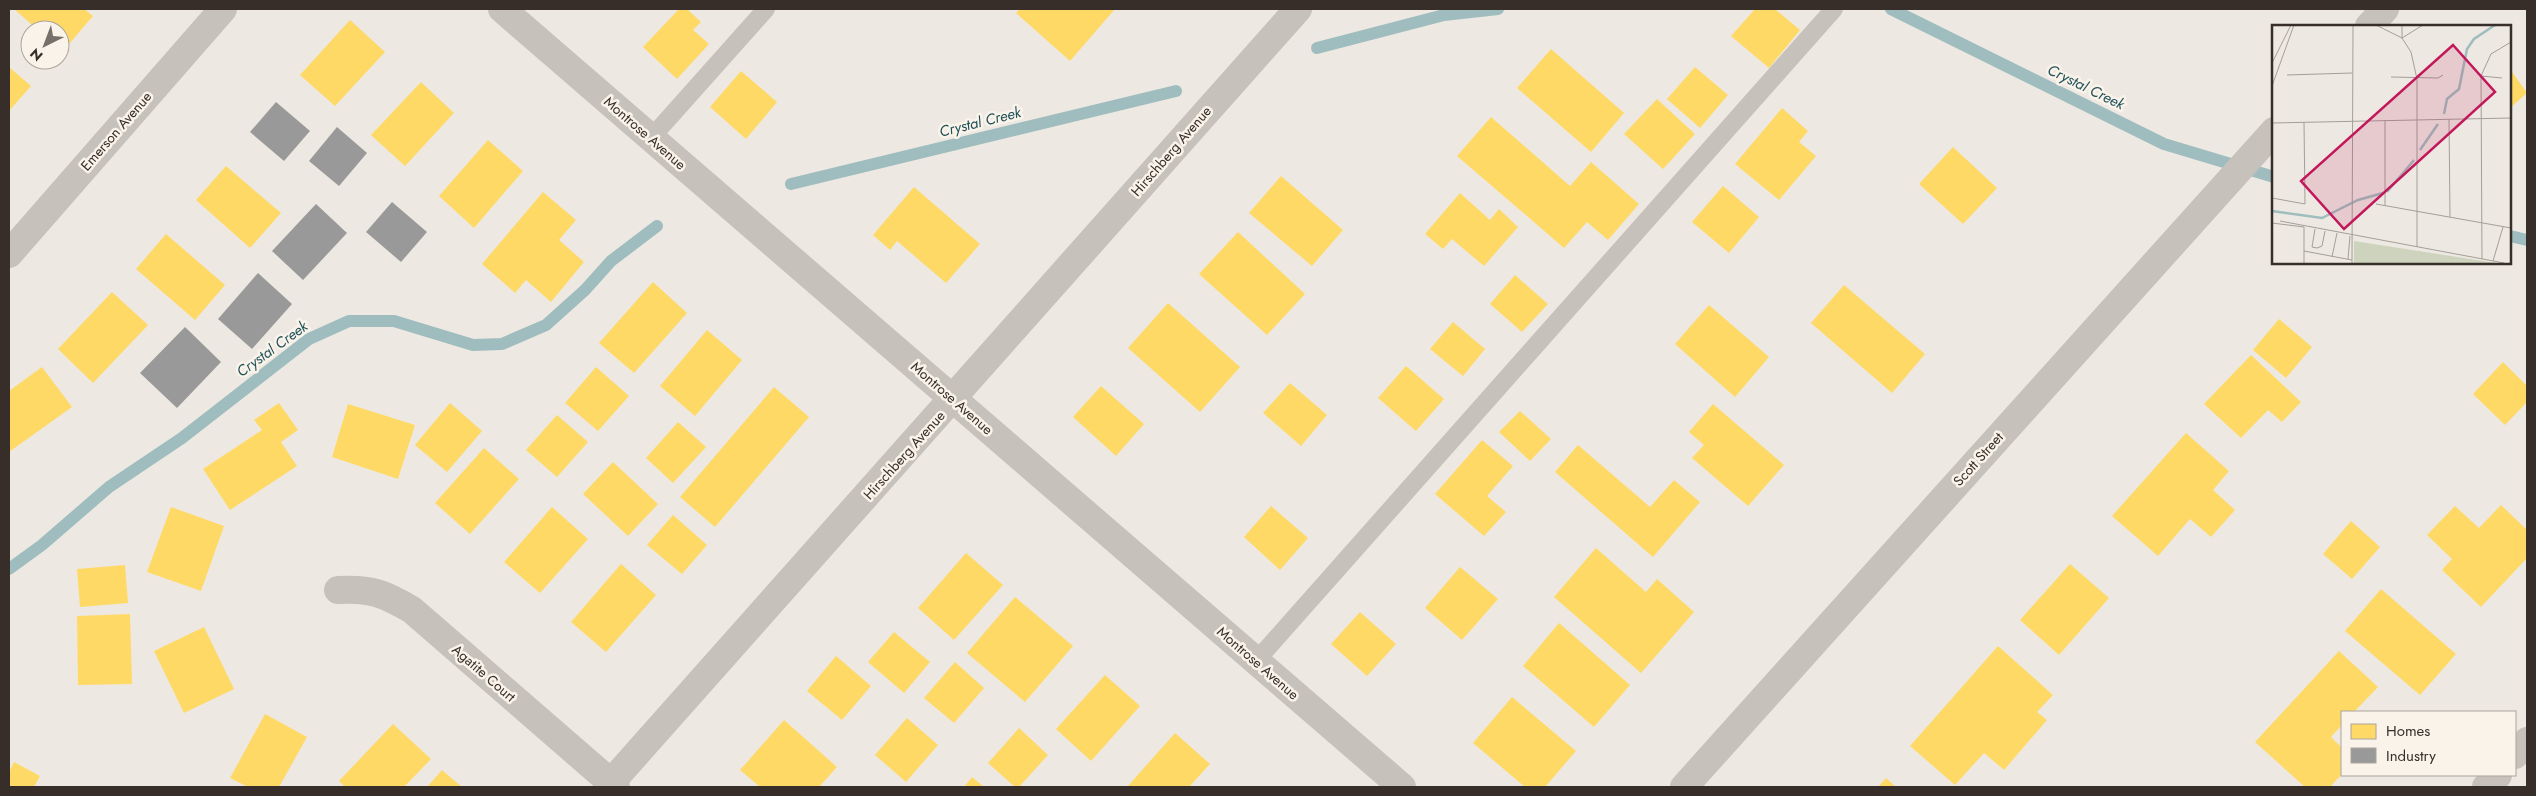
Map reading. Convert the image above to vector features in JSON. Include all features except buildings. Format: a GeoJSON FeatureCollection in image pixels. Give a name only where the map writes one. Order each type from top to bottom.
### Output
{"type":"FeatureCollection","features":[{"type":"Feature","properties":{"kind":"street","name":"Emerson Avenue"},"geometry":{"type":"LineString","coordinates":[[9,254],[223,9]]}},
{"type":"Feature","properties":{"kind":"street","name":"Montrose Avenue"},"geometry":{"type":"LineString","coordinates":[[502,9],[1402,787]]}},
{"type":"Feature","properties":{"kind":"street"},"geometry":{"type":"LineString","coordinates":[[2370,25],[2385,9]]}},
{"type":"Feature","properties":{"kind":"street","name":"Hirschberg Avenue"},"geometry":{"type":"LineString","coordinates":[[611,786],[1297,10]]}},
{"type":"Feature","properties":{"kind":"street","name":"Scott Street"},"geometry":{"type":"LineString","coordinates":[[1684,787],[2272,132]]}},
{"type":"Feature","properties":{"kind":"street","name":"Agatite Court"},"geometry":{"type":"LineString","coordinates":[[338,590],[362,588],[378,593],[412,610],[611,786]]}},
{"type":"Feature","properties":{"kind":"street"},"geometry":{"type":"LineString","coordinates":[[2516,755],[2527,742]]}},
{"type":"Feature","properties":{"kind":"street"},"geometry":{"type":"LineString","coordinates":[[2486,787],[2497,776]]}},
{"type":"Feature","properties":{"kind":"lane"},"geometry":{"type":"LineString","coordinates":[[651,138],[766,9]]}},
{"type":"Feature","properties":{"kind":"lane"},"geometry":{"type":"LineString","coordinates":[[1256,661],[1834,9]]}},
{"type":"Feature","properties":{"kind":"waterway","name":"Crystal Creek"},"geometry":{"type":"LineString","coordinates":[[1317,48],[1444,15],[1498,9]]}},
{"type":"Feature","properties":{"kind":"waterway","name":"Crystal Creek"},"geometry":{"type":"LineString","coordinates":[[1891,9],[2164,144],[2272,176]]}},
{"type":"Feature","properties":{"kind":"waterway","name":"Crystal Creek"},"geometry":{"type":"LineString","coordinates":[[791,184],[1176,91]]}},
{"type":"Feature","properties":{"kind":"waterway","name":"Crystal Creek"},"geometry":{"type":"LineString","coordinates":[[9,569],[42,545],[109,487],[182,438],[309,339],[349,321],[394,321],[473,345],[502,344],[546,325],[585,290],[611,261],[657,226]]}},
{"type":"Feature","properties":{"kind":"waterway","name":"Crystal Creek"},"geometry":{"type":"LineString","coordinates":[[2511,236],[2527,240]]}}]}
